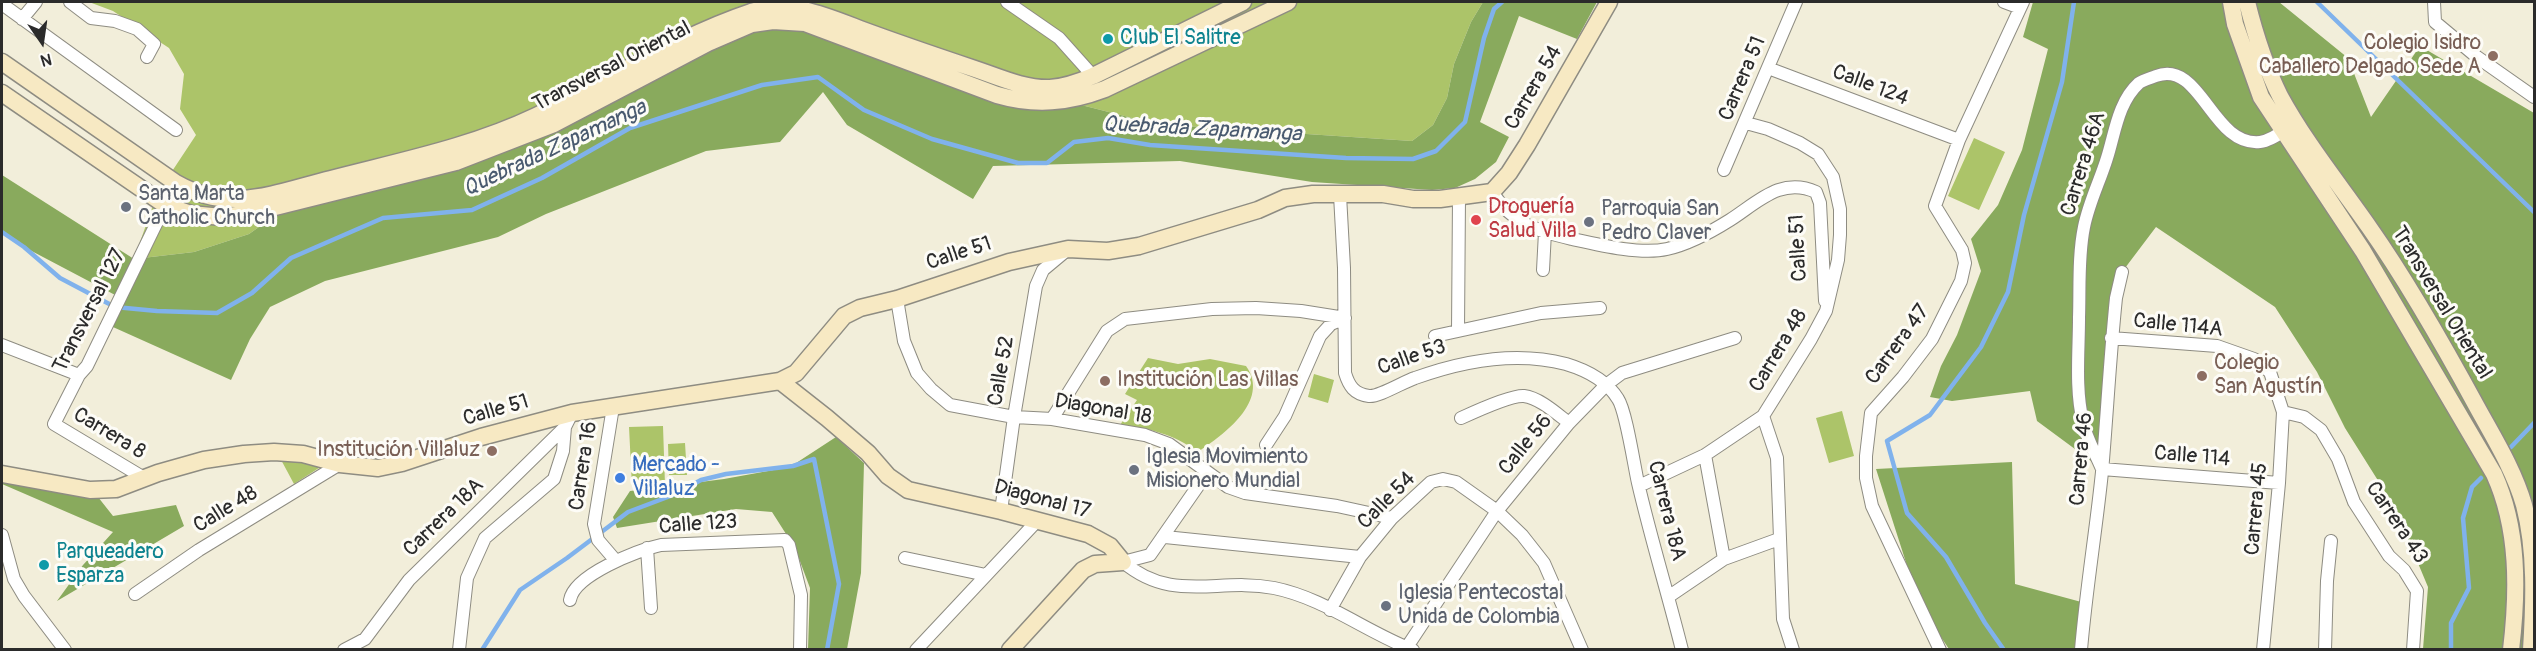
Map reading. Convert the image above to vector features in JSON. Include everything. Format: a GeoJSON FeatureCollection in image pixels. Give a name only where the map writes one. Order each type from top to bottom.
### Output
{"type":"FeatureCollection","features":[{"type":"Feature","properties":{"kind":"main road","name":"Transversal Oriental"},"geometry":{"type":"LineString","coordinates":[[2,62],[176,183],[205,197],[233,201],[272,194],[456,147],[535,117],[716,24],[759,9],[803,8],[897,43],[1017,83],[1051,88],[1072,84],[1093,76],[1243,2]]}},
{"type":"Feature","properties":{"kind":"main road","name":"Transversal Oriental"},"geometry":{"type":"LineString","coordinates":[[2,93],[165,205],[191,214],[222,217],[251,213],[456,162],[554,124],[708,43],[752,24],[773,21],[805,23],[997,95],[1013,100],[1047,103],[1084,97],[1105,89],[1288,2]]}},
{"type":"Feature","properties":{"kind":"main road","name":"Carrera 54"},"geometry":{"type":"LineString","coordinates":[[1492,192],[1509,173],[1527,145],[1609,2]]}},
{"type":"Feature","properties":{"kind":"main road","name":"Transversal Oriental"},"geometry":{"type":"LineString","coordinates":[[2231,2],[2235,24],[2261,97],[2289,128],[2381,244],[2448,353],[2513,474],[2524,505],[2529,532],[2532,592],[2530,650]]}},
{"type":"Feature","properties":{"kind":"main road","name":"Transversal Oriental"},"geometry":{"type":"LineString","coordinates":[[2247,2],[2262,55],[2289,128],[2494,474],[2503,494],[2513,542],[2515,579],[2511,650]]}},
{"type":"Feature","properties":{"kind":"main road","name":"Calle 51"},"geometry":{"type":"LineString","coordinates":[[2,474],[90,490],[116,489],[204,460],[274,452],[303,454],[340,464],[378,468],[402,463],[481,437],[568,420],[614,406],[780,381],[796,373],[844,316],[860,308],[897,299],[998,265],[1068,249],[1108,251],[1139,246],[1258,210],[1286,198],[1313,194],[1383,194],[1413,199],[1459,197],[1492,192]]}},
{"type":"Feature","properties":{"kind":"main road","name":"Diagonal 17"},"geometry":{"type":"LineString","coordinates":[[780,381],[868,453],[888,476],[908,490],[1001,511],[1099,538],[1110,546],[1123,562]]}},
{"type":"Feature","properties":{"kind":"main road"},"geometry":{"type":"LineString","coordinates":[[1010,650],[1083,570],[1095,564],[1123,562]]}},
{"type":"Feature","properties":{"kind":"street"},"geometry":{"type":"LineString","coordinates":[[22,19],[36,2]]}},
{"type":"Feature","properties":{"kind":"street"},"geometry":{"type":"LineString","coordinates":[[70,2],[91,18],[115,21],[137,29],[154,44],[147,57]]}},
{"type":"Feature","properties":{"kind":"street"},"geometry":{"type":"LineString","coordinates":[[1007,2],[1059,38],[1093,76]]}},
{"type":"Feature","properties":{"kind":"street","name":"Carrera 51"},"geometry":{"type":"LineString","coordinates":[[1724,170],[1796,2]]}},
{"type":"Feature","properties":{"kind":"street"},"geometry":{"type":"LineString","coordinates":[[2004,2],[2022,5]]}},
{"type":"Feature","properties":{"kind":"street"},"geometry":{"type":"LineString","coordinates":[[2433,3],[2436,22],[2477,57],[2535,97]]}},
{"type":"Feature","properties":{"kind":"street"},"geometry":{"type":"LineString","coordinates":[[2,4],[176,130]]}},
{"type":"Feature","properties":{"kind":"street","name":"Carrera 47"},"geometry":{"type":"LineString","coordinates":[[1940,650],[1872,506],[1866,478],[1871,413],[1932,339],[1961,281],[1965,263],[1962,250],[1935,206],[1959,140],[2022,5]]}},
{"type":"Feature","properties":{"kind":"street","name":"Calle 124"},"geometry":{"type":"LineString","coordinates":[[1768,68],[1959,140]]}},
{"type":"Feature","properties":{"kind":"street","name":"Carrera 46A"},"geometry":{"type":"LineString","coordinates":[[2102,469],[2083,423],[2078,381],[2080,270],[2083,229],[2090,200],[2107,159],[2120,111],[2140,83],[2164,74],[2172,74],[2183,78],[2194,88],[2217,120],[2244,140],[2260,142],[2289,128]]}},
{"type":"Feature","properties":{"kind":"street","name":"Carrera 48"},"geometry":{"type":"LineString","coordinates":[[1746,123],[1768,129],[1818,154],[1833,177],[1840,209],[1838,260],[1826,311],[1763,416],[1777,458],[1783,619],[1793,650]]}},
{"type":"Feature","properties":{"kind":"street","name":"Transversal 127"},"geometry":{"type":"LineString","coordinates":[[54,424],[79,375],[87,366],[176,183]]}},
{"type":"Feature","properties":{"kind":"street","name":"Calle 51"},"geometry":{"type":"LineString","coordinates":[[1492,192],[1500,205],[1516,220],[1545,232],[1608,247],[1652,252],[1670,249],[1706,235],[1774,190],[1805,187],[1816,192],[1820,203],[1826,311]]}},
{"type":"Feature","properties":{"kind":"street","name":"Calle 53"},"geometry":{"type":"LineString","coordinates":[[1340,195],[1345,373],[1348,384],[1355,392],[1371,397],[1414,378],[1465,363],[1499,359],[1532,359],[1566,364],[1591,374],[1606,385]]}},
{"type":"Feature","properties":{"kind":"street"},"geometry":{"type":"LineString","coordinates":[[1458,331],[1459,197]]}},
{"type":"Feature","properties":{"kind":"street"},"geometry":{"type":"LineString","coordinates":[[1543,270],[1545,232]]}},
{"type":"Feature","properties":{"kind":"street","name":"Calle 52"},"geometry":{"type":"LineString","coordinates":[[1001,511],[1036,286],[1043,270],[1068,249]]}},
{"type":"Feature","properties":{"kind":"street","name":"Carrera 46"},"geometry":{"type":"LineString","coordinates":[[2081,650],[2102,469],[2111,338],[2122,272]]}},
{"type":"Feature","properties":{"kind":"street","name":"Diagonal 18"},"geometry":{"type":"LineString","coordinates":[[897,299],[904,341],[917,372],[931,389],[950,405],[1014,417],[1052,419],[1145,435],[1169,444],[1228,487],[1245,493],[1337,506],[1392,518]]}},
{"type":"Feature","properties":{"kind":"street"},"geometry":{"type":"LineString","coordinates":[[1052,419],[1107,331],[1125,319],[1212,309],[1256,308],[1301,311],[1345,318]]}},
{"type":"Feature","properties":{"kind":"street"},"geometry":{"type":"LineString","coordinates":[[1435,336],[1541,313],[1600,308]]}},
{"type":"Feature","properties":{"kind":"street"},"geometry":{"type":"LineString","coordinates":[[1266,445],[1285,416],[1320,336],[1331,324],[1345,318]]}},
{"type":"Feature","properties":{"kind":"street","name":"Calle 56"},"geometry":{"type":"LineString","coordinates":[[1408,649],[1497,511],[1569,423],[1606,385],[1622,373],[1735,338]]}},
{"type":"Feature","properties":{"kind":"street","name":"Calle 114A"},"geometry":{"type":"LineString","coordinates":[[2111,338],[2217,346],[2254,359],[2270,372]]}},
{"type":"Feature","properties":{"kind":"street"},"geometry":{"type":"LineString","coordinates":[[2,345],[79,375]]}},
{"type":"Feature","properties":{"kind":"street","name":"Carrera 45"},"geometry":{"type":"LineString","coordinates":[[2263,650],[2279,483],[2283,412],[2270,372]]}},
{"type":"Feature","properties":{"kind":"street","name":"Carrera 18A"},"geometry":{"type":"LineString","coordinates":[[1606,385],[1619,400],[1682,650]]}},
{"type":"Feature","properties":{"kind":"street"},"geometry":{"type":"LineString","coordinates":[[1461,418],[1483,407],[1524,396],[1547,407],[1569,423]]}},
{"type":"Feature","properties":{"kind":"street","name":"Carrera 16"},"geometry":{"type":"LineString","coordinates":[[614,406],[594,524],[598,540],[616,561]]}},
{"type":"Feature","properties":{"kind":"street","name":"Carrera 43"},"geometry":{"type":"LineString","coordinates":[[2283,412],[2304,417],[2321,430],[2338,459],[2354,502],[2389,556],[2404,570],[2417,591],[2413,650]]}},
{"type":"Feature","properties":{"kind":"street"},"geometry":{"type":"LineString","coordinates":[[1639,486],[1705,455],[1763,416]]}},
{"type":"Feature","properties":{"kind":"street"},"geometry":{"type":"LineString","coordinates":[[459,650],[467,579],[485,538],[555,479],[568,420]]}},
{"type":"Feature","properties":{"kind":"street","name":"Carrera 18A"},"geometry":{"type":"LineString","coordinates":[[344,650],[364,644],[409,580],[568,420]]}},
{"type":"Feature","properties":{"kind":"street","name":"Carrera 8"},"geometry":{"type":"LineString","coordinates":[[54,424],[144,478]]}},
{"type":"Feature","properties":{"kind":"street"},"geometry":{"type":"LineString","coordinates":[[1705,455],[1724,559]]}},
{"type":"Feature","properties":{"kind":"street","name":"Calle 48"},"geometry":{"type":"LineString","coordinates":[[135,594],[199,550],[340,464]]}},
{"type":"Feature","properties":{"kind":"street","name":"Calle 114"},"geometry":{"type":"LineString","coordinates":[[2102,469],[2279,483]]}},
{"type":"Feature","properties":{"kind":"street"},"geometry":{"type":"LineString","coordinates":[[1123,562],[1150,555],[1165,537],[1208,473]]}},
{"type":"Feature","properties":{"kind":"street","name":"Calle 54"},"geometry":{"type":"LineString","coordinates":[[1330,610],[1360,557],[1392,518],[1431,482],[1443,479],[1456,482],[1497,511]]}},
{"type":"Feature","properties":{"kind":"street"},"geometry":{"type":"LineString","coordinates":[[1497,511],[1522,535],[1544,563],[1582,650]]}},
{"type":"Feature","properties":{"kind":"street"},"geometry":{"type":"LineString","coordinates":[[916,650],[1037,521]]}},
{"type":"Feature","properties":{"kind":"street"},"geometry":{"type":"LineString","coordinates":[[2,535],[14,579],[65,650]]}},
{"type":"Feature","properties":{"kind":"street"},"geometry":{"type":"LineString","coordinates":[[1165,537],[1360,557]]}},
{"type":"Feature","properties":{"kind":"street"},"geometry":{"type":"LineString","coordinates":[[1668,597],[1724,559],[1779,539]]}},
{"type":"Feature","properties":{"kind":"street","name":"Calle 123"},"geometry":{"type":"LineString","coordinates":[[570,600],[571,592],[577,585],[616,561],[647,548],[785,540],[789,545],[801,595],[800,650]]}},
{"type":"Feature","properties":{"kind":"street"},"geometry":{"type":"LineString","coordinates":[[2325,650],[2331,541]]}},
{"type":"Feature","properties":{"kind":"street"},"geometry":{"type":"LineString","coordinates":[[647,548],[651,608]]}},
{"type":"Feature","properties":{"kind":"street"},"geometry":{"type":"LineString","coordinates":[[905,558],[987,575]]}},
{"type":"Feature","properties":{"kind":"street","name":"Diagonal 17"},"geometry":{"type":"LineString","coordinates":[[1123,562],[1147,579],[1165,586],[1272,588],[1301,595],[1408,649]]}},
{"type":"Feature","properties":{"kind":"green space"},"geometry":{"type":"Polygon","coordinates":[[[89,2],[1483,2],[1471,22],[1454,64],[1447,98],[1433,125],[1412,141],[1156,124],[1030,92],[819,21],[554,119],[290,205],[249,234],[194,252],[134,259],[157,194],[196,135],[180,109],[184,74],[169,48],[113,11],[89,2]]]}},
{"type":"Feature","properties":{"kind":"green space"},"geometry":{"type":"Polygon","coordinates":[[[1483,2],[1597,2],[1577,39],[1519,16],[1480,122],[1509,137],[1496,162],[1475,179],[1455,188],[1432,190],[1312,182],[1180,161],[993,166],[973,199],[847,125],[823,92],[780,142],[706,151],[546,214],[498,237],[325,281],[270,307],[250,339],[231,380],[104,323],[117,296],[24,247],[2,232],[2,175],[134,259],[194,252],[249,234],[290,205],[455,161],[763,14],[1030,92],[1156,124],[1412,141],[1433,125],[1447,98],[1454,64],[1471,22],[1483,2]]]}},
{"type":"Feature","properties":{"kind":"green space"},"geometry":{"type":"Polygon","coordinates":[[[2033,2],[2279,2],[2348,58],[2371,117],[2420,46],[2534,113],[2534,649],[2423,649],[2428,587],[2394,506],[2345,428],[2317,372],[2275,307],[2156,227],[2122,272],[2102,469],[2037,421],[2030,391],[1952,401],[1930,397],[1981,271],[1971,239],[1998,205],[2022,150],[2048,49],[2023,37],[2033,2]]]}},
{"type":"Feature","properties":{"kind":"green space"},"geometry":{"type":"Polygon","coordinates":[[[1974,138],[2005,152],[1979,210],[1948,196],[1974,138]]]}},
{"type":"Feature","properties":{"kind":"green space"},"geometry":{"type":"Polygon","coordinates":[[[1148,358],[1178,364],[1210,359],[1246,366],[1252,379],[1253,392],[1241,416],[1231,427],[1198,452],[1160,433],[1120,425],[1137,400],[1125,394],[1148,358]]]}},
{"type":"Feature","properties":{"kind":"green space"},"geometry":{"type":"Polygon","coordinates":[[[1314,374],[1334,380],[1328,403],[1308,397],[1314,374]]]}},
{"type":"Feature","properties":{"kind":"green space"},"geometry":{"type":"Polygon","coordinates":[[[1842,411],[1854,456],[1829,463],[1816,418],[1842,411]]]}},
{"type":"Feature","properties":{"kind":"green space"},"geometry":{"type":"Polygon","coordinates":[[[663,426],[665,485],[632,487],[629,427],[663,426]]]}},
{"type":"Feature","properties":{"kind":"green space"},"geometry":{"type":"Polygon","coordinates":[[[836,437],[864,463],[861,573],[847,649],[808,649],[810,588],[795,548],[772,512],[736,509],[617,528],[613,517],[630,491],[724,479],[790,467],[836,437]]]}},
{"type":"Feature","properties":{"kind":"green space"},"geometry":{"type":"Polygon","coordinates":[[[685,443],[687,475],[669,475],[668,444],[685,443]]]}},
{"type":"Feature","properties":{"kind":"green space"},"geometry":{"type":"Polygon","coordinates":[[[279,456],[322,466],[294,484],[279,456]]]}},
{"type":"Feature","properties":{"kind":"green space"},"geometry":{"type":"Polygon","coordinates":[[[2012,462],[2015,584],[2085,603],[2081,649],[1949,649],[1920,606],[1876,469],[2012,462]]]}},
{"type":"Feature","properties":{"kind":"green space"},"geometry":{"type":"Polygon","coordinates":[[[2,478],[98,497],[113,516],[176,505],[184,526],[57,601],[83,565],[113,532],[2,484],[2,478]]]}},
{"type":"Feature","properties":{"kind":"waterway","name":"Quebrada Zapamanga"},"geometry":{"type":"LineString","coordinates":[[2,232],[24,247],[60,278],[115,307],[217,313],[252,293],[291,258],[383,218],[472,210],[542,178],[630,128],[762,85],[818,77],[864,110],[932,139],[1018,163],[1047,163],[1074,142],[1108,138],[1150,145],[1346,158],[1413,159],[1436,151],[1465,122],[1484,38],[1494,9],[1502,2]]}},
{"type":"Feature","properties":{"kind":"waterway"},"geometry":{"type":"LineString","coordinates":[[2004,650],[1985,623],[1946,557],[1907,513],[1887,441],[1930,415],[1981,347],[2008,292],[2024,215],[2062,82],[2074,2]]}},
{"type":"Feature","properties":{"kind":"waterway"},"geometry":{"type":"LineString","coordinates":[[2317,2],[2534,212]]}},
{"type":"Feature","properties":{"kind":"waterway"},"geometry":{"type":"LineString","coordinates":[[2511,447],[2534,423]]}},
{"type":"Feature","properties":{"kind":"waterway"},"geometry":{"type":"LineString","coordinates":[[482,650],[520,590],[628,512],[673,495],[701,480],[726,474],[793,466],[814,459],[839,584],[827,650]]}},
{"type":"Feature","properties":{"kind":"waterway"},"geometry":{"type":"LineString","coordinates":[[2451,650],[2451,623],[2469,588],[2463,518],[2472,487],[2481,478]]}},
{"type":"Feature","properties":{"kind":"place","name":"Club El Salitre"},"geometry":{"type":"Point","coordinates":[1108,39]}},
{"type":"Feature","properties":{"kind":"place","name":"Colegio Isidro Caballero Delgado Sede A"},"geometry":{"type":"Point","coordinates":[2493,56]}},
{"type":"Feature","properties":{"kind":"place","name":"Santa Marta Catholic Church"},"geometry":{"type":"Point","coordinates":[126,207]}},
{"type":"Feature","properties":{"kind":"place","name":"Droguería Salud Villa"},"geometry":{"type":"Point","coordinates":[1476,220]}},
{"type":"Feature","properties":{"kind":"place","name":"Parroquia San Pedro Claver"},"geometry":{"type":"Point","coordinates":[1589,222]}},
{"type":"Feature","properties":{"kind":"place","name":"Colegio San Agustín"},"geometry":{"type":"Point","coordinates":[2202,376]}},
{"type":"Feature","properties":{"kind":"place","name":"Institución Las Villas"},"geometry":{"type":"Point","coordinates":[1105,381]}},
{"type":"Feature","properties":{"kind":"place","name":"Institución Villaluz"},"geometry":{"type":"Point","coordinates":[492,451]}},
{"type":"Feature","properties":{"kind":"place","name":"Iglesia Movimiento Misionero Mundial"},"geometry":{"type":"Point","coordinates":[1134,470]}},
{"type":"Feature","properties":{"kind":"place","name":"Mercado - Villaluz"},"geometry":{"type":"Point","coordinates":[620,478]}},
{"type":"Feature","properties":{"kind":"place","name":"Parqueadero Esparza"},"geometry":{"type":"Point","coordinates":[44,565]}},
{"type":"Feature","properties":{"kind":"place","name":"Iglesia Pentecostal Unida de Colombia"},"geometry":{"type":"Point","coordinates":[1386,606]}}]}
